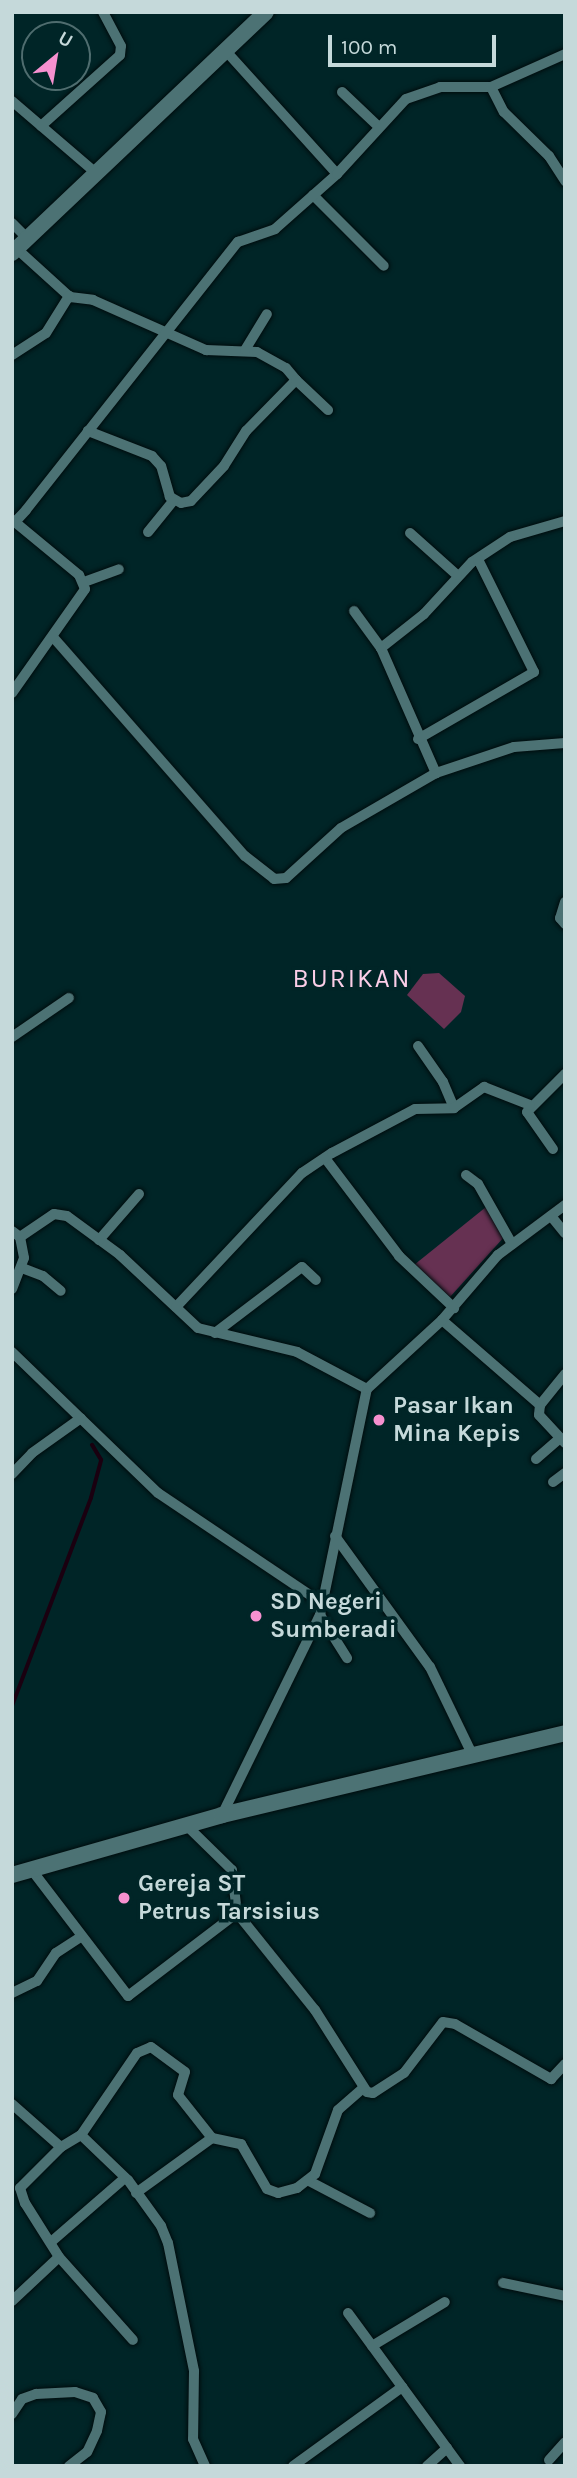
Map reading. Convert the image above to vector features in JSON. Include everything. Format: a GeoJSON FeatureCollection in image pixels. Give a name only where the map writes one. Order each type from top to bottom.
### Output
{"type":"FeatureCollection","features":[{"type":"Feature","properties":{"kind":"main road"},"geometry":{"type":"LineString","coordinates":[[19,247],[265,12]]}},
{"type":"Feature","properties":{"kind":"main road"},"geometry":{"type":"LineString","coordinates":[[12,1875],[222,1815],[565,1734]]}},
{"type":"Feature","properties":{"kind":"street"},"geometry":{"type":"LineString","coordinates":[[41,126],[120,55],[121,46],[103,12]]}},
{"type":"Feature","properties":{"kind":"street"},"geometry":{"type":"LineString","coordinates":[[225,50],[337,174]]}},
{"type":"Feature","properties":{"kind":"street"},"geometry":{"type":"LineString","coordinates":[[84,582],[14,521],[238,242],[270,234],[337,174],[379,127],[419,93],[440,87],[491,87],[565,54]]}},
{"type":"Feature","properties":{"kind":"street"},"geometry":{"type":"LineString","coordinates":[[491,87],[503,112],[549,156],[565,181]]}},
{"type":"Feature","properties":{"kind":"street"},"geometry":{"type":"LineString","coordinates":[[342,92],[379,127]]}},
{"type":"Feature","properties":{"kind":"street"},"geometry":{"type":"LineString","coordinates":[[12,101],[96,173]]}},
{"type":"Feature","properties":{"kind":"street"},"geometry":{"type":"LineString","coordinates":[[313,195],[384,266]]}},
{"type":"Feature","properties":{"kind":"street"},"geometry":{"type":"LineString","coordinates":[[12,223],[19,247],[69,296],[93,300],[164,335],[206,350],[245,350],[275,360],[328,410]]}},
{"type":"Feature","properties":{"kind":"street"},"geometry":{"type":"LineString","coordinates":[[12,355],[46,333],[69,296]]}},
{"type":"Feature","properties":{"kind":"street"},"geometry":{"type":"LineString","coordinates":[[245,350],[267,314]]}},
{"type":"Feature","properties":{"kind":"street"},"geometry":{"type":"LineString","coordinates":[[88,431],[152,456],[161,466],[166,492],[174,500],[191,501],[224,466],[246,431],[296,380]]}},
{"type":"Feature","properties":{"kind":"street"},"geometry":{"type":"LineString","coordinates":[[148,532],[174,500]]}},
{"type":"Feature","properties":{"kind":"street"},"geometry":{"type":"LineString","coordinates":[[381,648],[424,614],[457,575],[478,559],[510,537],[565,521]]}},
{"type":"Feature","properties":{"kind":"street"},"geometry":{"type":"LineString","coordinates":[[410,533],[457,575]]}},
{"type":"Feature","properties":{"kind":"street"},"geometry":{"type":"LineString","coordinates":[[418,738],[534,672],[478,559]]}},
{"type":"Feature","properties":{"kind":"street"},"geometry":{"type":"LineString","coordinates":[[84,582],[119,569]]}},
{"type":"Feature","properties":{"kind":"street"},"geometry":{"type":"LineString","coordinates":[[12,693],[81,596],[84,582]]}},
{"type":"Feature","properties":{"kind":"street"},"geometry":{"type":"LineString","coordinates":[[354,611],[381,648],[418,738],[436,773]]}},
{"type":"Feature","properties":{"kind":"street"},"geometry":{"type":"LineString","coordinates":[[53,637],[245,856],[274,879],[286,878],[341,828],[436,773],[514,747],[565,743]]}},
{"type":"Feature","properties":{"kind":"street"},"geometry":{"type":"LineString","coordinates":[[565,902],[560,918],[565,923]]}},
{"type":"Feature","properties":{"kind":"street"},"geometry":{"type":"LineString","coordinates":[[12,1037],[69,998]]}},
{"type":"Feature","properties":{"kind":"street"},"geometry":{"type":"LineString","coordinates":[[418,1046],[443,1082],[454,1108]]}},
{"type":"Feature","properties":{"kind":"street"},"geometry":{"type":"LineString","coordinates":[[530,1105],[565,1074]]}},
{"type":"Feature","properties":{"kind":"street"},"geometry":{"type":"LineString","coordinates":[[176,1307],[302,1173],[325,1158],[415,1109],[454,1108],[484,1087],[530,1105]]}},
{"type":"Feature","properties":{"kind":"street"},"geometry":{"type":"LineString","coordinates":[[530,1105],[531,1122],[553,1149]]}},
{"type":"Feature","properties":{"kind":"street"},"geometry":{"type":"LineString","coordinates":[[325,1158],[400,1256],[454,1308]]}},
{"type":"Feature","properties":{"kind":"street"},"geometry":{"type":"LineString","coordinates":[[466,1175],[478,1184],[512,1244]]}},
{"type":"Feature","properties":{"kind":"street"},"geometry":{"type":"LineString","coordinates":[[99,1240],[139,1194]]}},
{"type":"Feature","properties":{"kind":"street"},"geometry":{"type":"LineString","coordinates":[[222,1815],[320,1615],[367,1388],[442,1320],[512,1244],[565,1205]]}},
{"type":"Feature","properties":{"kind":"street"},"geometry":{"type":"LineString","coordinates":[[12,1289],[22,1268],[16,1234],[54,1214],[67,1216],[99,1240],[198,1328],[297,1352],[367,1388]]}},
{"type":"Feature","properties":{"kind":"street"},"geometry":{"type":"LineString","coordinates":[[551,1216],[565,1233]]}},
{"type":"Feature","properties":{"kind":"street"},"geometry":{"type":"LineString","coordinates":[[215,1333],[302,1267],[316,1280]]}},
{"type":"Feature","properties":{"kind":"street"},"geometry":{"type":"LineString","coordinates":[[22,1268],[43,1276],[61,1291]]}},
{"type":"Feature","properties":{"kind":"street"},"geometry":{"type":"LineString","coordinates":[[442,1320],[540,1405]]}},
{"type":"Feature","properties":{"kind":"street"},"geometry":{"type":"LineString","coordinates":[[12,1352],[81,1418],[122,1464],[158,1493],[322,1603]]}},
{"type":"Feature","properties":{"kind":"street"},"geometry":{"type":"LineString","coordinates":[[536,1459],[562,1440],[539,1415],[540,1405],[565,1374]]}},
{"type":"Feature","properties":{"kind":"street"},"geometry":{"type":"LineString","coordinates":[[12,1474],[32,1453],[81,1418]]}},
{"type":"Feature","properties":{"kind":"street"},"geometry":{"type":"LineString","coordinates":[[553,1482],[565,1473]]}},
{"type":"Feature","properties":{"kind":"street"},"geometry":{"type":"LineString","coordinates":[[335,1536],[430,1667],[473,1756]]}},
{"type":"Feature","properties":{"kind":"street"},"geometry":{"type":"LineString","coordinates":[[320,1615],[347,1658]]}},
{"type":"Feature","properties":{"kind":"street"},"geometry":{"type":"LineString","coordinates":[[186,1825],[234,1875],[237,1913],[315,2010],[363,2088],[373,2093],[404,2073],[443,2022],[455,2024],[551,2079],[565,2064]]}},
{"type":"Feature","properties":{"kind":"street"},"geometry":{"type":"LineString","coordinates":[[31,1869],[128,1996],[237,1913]]}},
{"type":"Feature","properties":{"kind":"street"},"geometry":{"type":"LineString","coordinates":[[12,1993],[37,1981],[56,1953],[81,1937]]}},
{"type":"Feature","properties":{"kind":"street"},"geometry":{"type":"LineString","coordinates":[[133,2340],[59,2257],[16,2190],[61,2147],[81,2135],[137,2053],[151,2047],[185,2072],[178,2095],[212,2138],[241,2144],[267,2189],[278,2193],[309,2181],[323,2155],[332,2119],[363,2088]]}},
{"type":"Feature","properties":{"kind":"street"},"geometry":{"type":"LineString","coordinates":[[12,2104],[61,2147]]}},
{"type":"Feature","properties":{"kind":"street"},"geometry":{"type":"LineString","coordinates":[[81,2135],[125,2178],[168,2243],[194,2371],[193,2439],[205,2466]]}},
{"type":"Feature","properties":{"kind":"street"},"geometry":{"type":"LineString","coordinates":[[136,2193],[212,2138]]}},
{"type":"Feature","properties":{"kind":"street"},"geometry":{"type":"LineString","coordinates":[[51,2242],[125,2178]]}},
{"type":"Feature","properties":{"kind":"street"},"geometry":{"type":"LineString","coordinates":[[309,2181],[370,2213]]}},
{"type":"Feature","properties":{"kind":"street"},"geometry":{"type":"LineString","coordinates":[[12,2301],[59,2257]]}},
{"type":"Feature","properties":{"kind":"street"},"geometry":{"type":"LineString","coordinates":[[503,2283],[565,2296]]}},
{"type":"Feature","properties":{"kind":"street"},"geometry":{"type":"LineString","coordinates":[[372,2346],[444,2302]]}},
{"type":"Feature","properties":{"kind":"street"},"geometry":{"type":"LineString","coordinates":[[348,2313],[460,2466]]}},
{"type":"Feature","properties":{"kind":"street"},"geometry":{"type":"LineString","coordinates":[[293,2466],[402,2387]]}},
{"type":"Feature","properties":{"kind":"street"},"geometry":{"type":"LineString","coordinates":[[12,2390],[22,2399]]}},
{"type":"Feature","properties":{"kind":"street"},"geometry":{"type":"LineString","coordinates":[[12,2414],[22,2399],[75,2392],[100,2405],[92,2444],[69,2466]]}},
{"type":"Feature","properties":{"kind":"street"},"geometry":{"type":"LineString","coordinates":[[549,2464],[565,2442]]}},
{"type":"Feature","properties":{"kind":"street"},"geometry":{"type":"LineString","coordinates":[[427,2466],[447,2448]]}},
{"type":"Feature","properties":{"kind":"shaded area"},"geometry":{"type":"Polygon","coordinates":[[[439,973],[465,996],[461,1012],[444,1029],[407,995],[423,974],[439,973]]]}},
{"type":"Feature","properties":{"kind":"shaded area"},"geometry":{"type":"Polygon","coordinates":[[[486,1207],[505,1236],[450,1297],[414,1265],[486,1207]]]}},
{"type":"Feature","properties":{"kind":"waterway"},"geometry":{"type":"LineString","coordinates":[[12,1706],[91,1498],[101,1460],[92,1445]]}},
{"type":"Feature","properties":{"kind":"place","name":"Pasar Ikan Mina Kepis"},"geometry":{"type":"Point","coordinates":[379,1420]}},
{"type":"Feature","properties":{"kind":"place","name":"SD Negeri Sumberadi"},"geometry":{"type":"Point","coordinates":[256,1616]}},
{"type":"Feature","properties":{"kind":"place","name":"Gereja ST Petrus Tarsisius"},"geometry":{"type":"Point","coordinates":[124,1898]}},
{"type":"Feature","properties":{"kind":"district","name":"BURIKAN"},"geometry":{"type":"Point","coordinates":[352,979]}}]}
